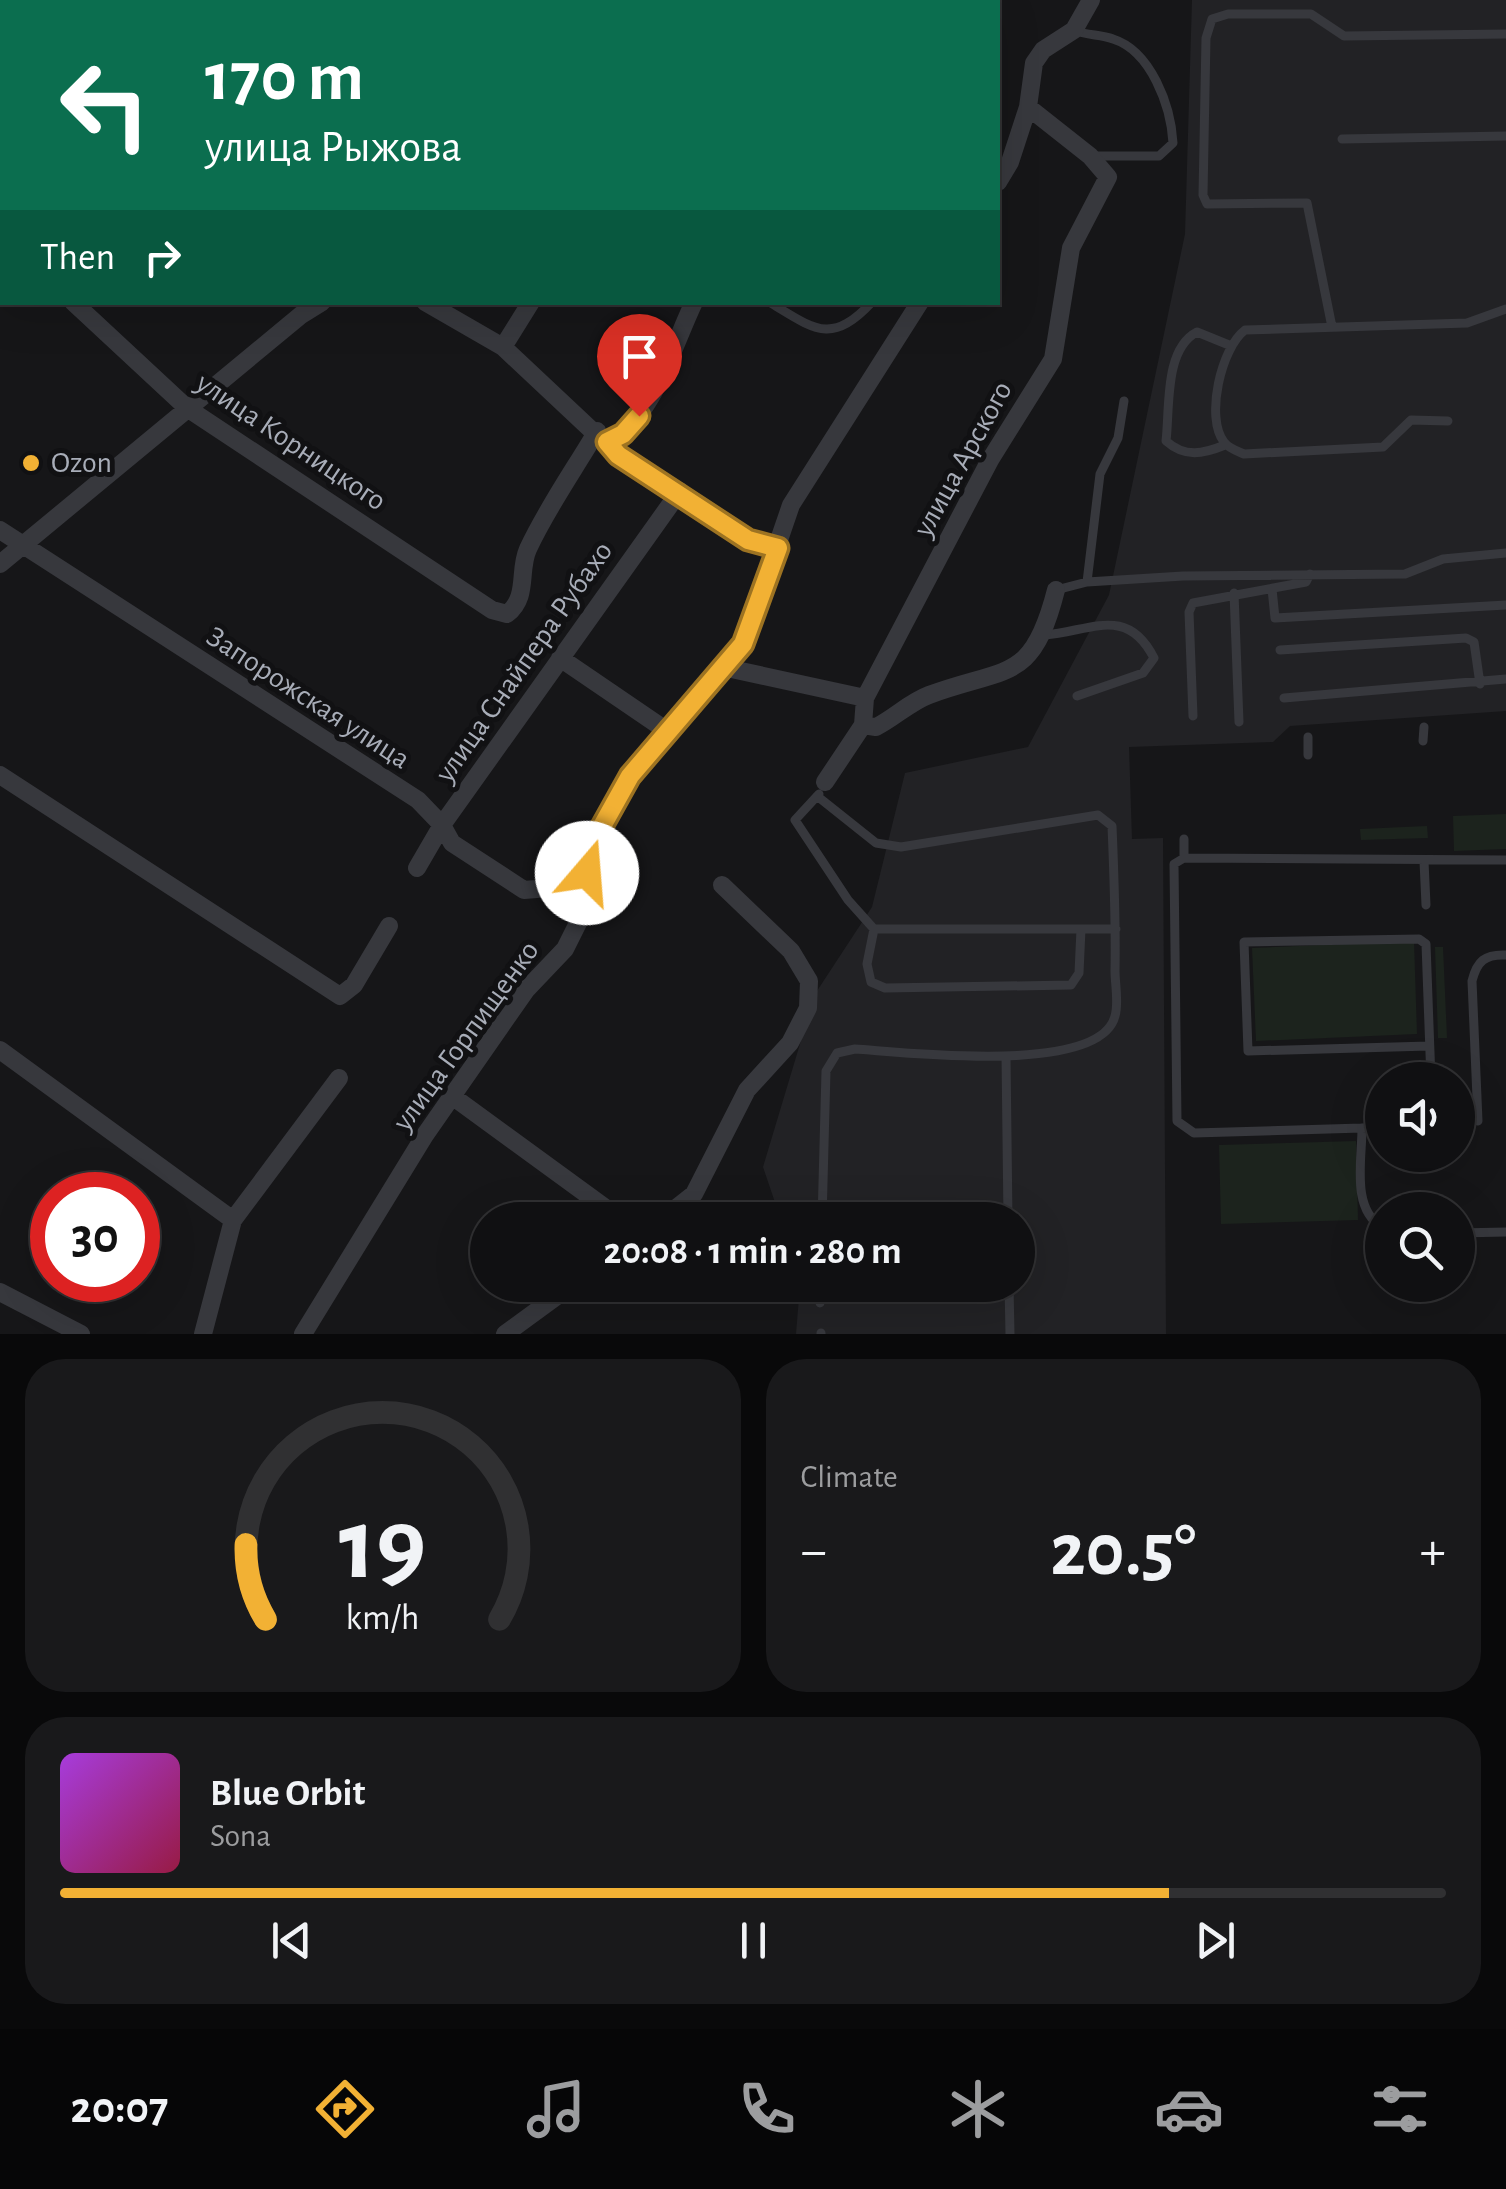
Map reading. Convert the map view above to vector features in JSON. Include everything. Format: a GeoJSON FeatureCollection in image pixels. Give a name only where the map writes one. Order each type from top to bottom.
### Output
{"type":"FeatureCollection","features":[{"type":"Feature","properties":{"kind":"street"},"geometry":{"type":"LineString","coordinates":[[1000,179],[1010,162],[1028,107],[1034,63],[1043,50],[1074,30],[1090,0]]}},
{"type":"Feature","properties":{"kind":"street"},"geometry":{"type":"LineString","coordinates":[[1028,107],[1090,156]]}},
{"type":"Feature","properties":{"kind":"street","name":"улица Арского"},"geometry":{"type":"LineString","coordinates":[[863,725],[864,698],[990,460],[1053,359],[1071,248],[1108,177],[1090,156]]}},
{"type":"Feature","properties":{"kind":"street","name":"улица Корницкого"},"geometry":{"type":"LineString","coordinates":[[75,305],[187,408],[492,610],[507,614],[516,606],[526,552],[602,437]]}},
{"type":"Feature","properties":{"kind":"street"},"geometry":{"type":"LineString","coordinates":[[0,564],[318,305]]}},
{"type":"Feature","properties":{"kind":"street"},"geometry":{"type":"LineString","coordinates":[[430,305],[503,347],[618,455],[748,540],[778,548]]}},
{"type":"Feature","properties":{"kind":"street"},"geometry":{"type":"LineString","coordinates":[[503,347],[530,305]]}},
{"type":"Feature","properties":{"kind":"street"},"geometry":{"type":"LineString","coordinates":[[602,437],[623,434],[639,416],[693,305]]}},
{"type":"Feature","properties":{"kind":"street","name":"улица Горпищенко"},"geometry":{"type":"LineString","coordinates":[[304,1334],[452,1096],[526,990],[566,948],[582,916],[586,885],[608,815],[630,776],[727,668],[743,644],[790,505],[918,305]]}},
{"type":"Feature","properties":{"kind":"street","name":"улица Снайпера Рубахо"},"geometry":{"type":"LineString","coordinates":[[417,868],[442,825],[680,492]]}},
{"type":"Feature","properties":{"kind":"street","name":"Запорожская улица"},"geometry":{"type":"LineString","coordinates":[[0,530],[20,547],[418,800],[442,825],[452,843],[524,890],[586,885]]}},
{"type":"Feature","properties":{"kind":"street"},"geometry":{"type":"LineString","coordinates":[[821,789],[863,725],[876,727],[925,696],[1007,673],[1034,651],[1045,634],[1056,590]]}},
{"type":"Feature","properties":{"kind":"street"},"geometry":{"type":"LineString","coordinates":[[560,658],[670,732]]}},
{"type":"Feature","properties":{"kind":"street"},"geometry":{"type":"LineString","coordinates":[[727,668],[864,698]]}},
{"type":"Feature","properties":{"kind":"street"},"geometry":{"type":"LineString","coordinates":[[0,775],[340,996],[354,985],[389,926]]}},
{"type":"Feature","properties":{"kind":"street"},"geometry":{"type":"LineString","coordinates":[[684,1202],[694,1194],[747,1090],[790,1043],[808,1008],[809,980],[791,951],[722,885]]}},
{"type":"Feature","properties":{"kind":"street"},"geometry":{"type":"LineString","coordinates":[[0,1050],[233,1220]]}},
{"type":"Feature","properties":{"kind":"street"},"geometry":{"type":"LineString","coordinates":[[202,1334],[233,1220],[339,1078]]}},
{"type":"Feature","properties":{"kind":"street"},"geometry":{"type":"LineString","coordinates":[[452,1096],[597,1202]]}},
{"type":"Feature","properties":{"kind":"street"},"geometry":{"type":"LineString","coordinates":[[0,1292],[81,1334]]}},
{"type":"Feature","properties":{"kind":"street"},"geometry":{"type":"LineString","coordinates":[[505,1334],[549,1302]]}},
{"type":"Feature","properties":{"kind":"lane"},"geometry":{"type":"LineString","coordinates":[[1332,327],[1307,203],[1207,204],[1203,195],[1206,38],[1212,19],[1228,14],[1310,14],[1344,36],[1506,34]]}},
{"type":"Feature","properties":{"kind":"lane"},"geometry":{"type":"LineString","coordinates":[[1074,30],[1132,48],[1172,120],[1173,142],[1159,156],[1111,160],[1090,156]]}},
{"type":"Feature","properties":{"kind":"lane"},"geometry":{"type":"LineString","coordinates":[[1342,139],[1506,136]]}},
{"type":"Feature","properties":{"kind":"lane"},"geometry":{"type":"LineString","coordinates":[[775,305],[827,332],[842,329],[869,305]]}},
{"type":"Feature","properties":{"kind":"lane"},"geometry":{"type":"LineString","coordinates":[[1448,420],[1412,420],[1383,447],[1244,454],[1225,445],[1219,434],[1218,373],[1229,345],[1245,330],[1468,324],[1506,310]]}},
{"type":"Feature","properties":{"kind":"lane"},"geometry":{"type":"LineString","coordinates":[[1225,445],[1203,454],[1178,451],[1166,441],[1174,360],[1186,338],[1197,332],[1229,345]]}},
{"type":"Feature","properties":{"kind":"lane"},"geometry":{"type":"LineString","coordinates":[[1088,582],[1100,474],[1118,438],[1124,401]]}},
{"type":"Feature","properties":{"kind":"lane"},"geometry":{"type":"LineString","coordinates":[[1056,590],[1088,582],[1405,574],[1443,559],[1506,553]]}},
{"type":"Feature","properties":{"kind":"lane"},"geometry":{"type":"LineString","coordinates":[[1193,716],[1193,604],[1306,582],[1310,574]]}},
{"type":"Feature","properties":{"kind":"lane"},"geometry":{"type":"LineString","coordinates":[[1272,589],[1275,618],[1506,605]]}},
{"type":"Feature","properties":{"kind":"lane"},"geometry":{"type":"LineString","coordinates":[[1234,593],[1239,722]]}},
{"type":"Feature","properties":{"kind":"lane"},"geometry":{"type":"LineString","coordinates":[[1045,634],[1102,624],[1125,626],[1144,638],[1154,658],[1144,672],[1077,696]]}},
{"type":"Feature","properties":{"kind":"lane"},"geometry":{"type":"LineString","coordinates":[[1280,650],[1466,638],[1474,642],[1477,651],[1480,684]]}},
{"type":"Feature","properties":{"kind":"lane"},"geometry":{"type":"LineString","coordinates":[[1284,698],[1506,680]]}},
{"type":"Feature","properties":{"kind":"lane"},"geometry":{"type":"LineString","coordinates":[[1423,741],[1424,727]]}},
{"type":"Feature","properties":{"kind":"lane"},"geometry":{"type":"LineString","coordinates":[[1308,737],[1308,755]]}},
{"type":"Feature","properties":{"kind":"lane"},"geometry":{"type":"LineString","coordinates":[[822,1202],[826,1071],[837,1053],[856,1049],[1006,1056],[1075,1048],[1104,1036],[1115,1016],[1116,929],[1112,826],[1098,815],[901,847],[876,842],[821,789],[795,820],[848,900],[874,929],[1116,929]]}},
{"type":"Feature","properties":{"kind":"lane"},"geometry":{"type":"LineString","coordinates":[[1184,839],[1184,858],[1172,870],[1177,1122],[1194,1133],[1365,1128]]}},
{"type":"Feature","properties":{"kind":"lane"},"geometry":{"type":"LineString","coordinates":[[1184,858],[1506,860]]}},
{"type":"Feature","properties":{"kind":"lane"},"geometry":{"type":"LineString","coordinates":[[1424,861],[1426,906]]}},
{"type":"Feature","properties":{"kind":"lane"},"geometry":{"type":"LineString","coordinates":[[874,929],[867,964],[871,982],[886,988],[1071,984],[1079,973],[1081,929]]}},
{"type":"Feature","properties":{"kind":"lane"},"geometry":{"type":"LineString","coordinates":[[1429,1046],[1248,1050],[1244,942],[1419,939],[1426,944],[1430,1062]]}},
{"type":"Feature","properties":{"kind":"lane"},"geometry":{"type":"LineString","coordinates":[[1478,1122],[1472,981],[1476,966],[1485,957],[1506,955]]}},
{"type":"Feature","properties":{"kind":"lane"},"geometry":{"type":"LineString","coordinates":[[1006,1056],[1008,1202]]}},
{"type":"Feature","properties":{"kind":"lane"},"geometry":{"type":"LineString","coordinates":[[1362,1128],[1365,1210]]}},
{"type":"Feature","properties":{"kind":"lane"},"geometry":{"type":"LineString","coordinates":[[1475,1233],[1506,1232]]}},
{"type":"Feature","properties":{"kind":"lane"},"geometry":{"type":"LineString","coordinates":[[1009,1302],[1010,1334]]}},
{"type":"Feature","properties":{"kind":"shaded area"},"geometry":{"type":"Polygon","coordinates":[[[1192,0],[1506,0],[1506,711],[1290,726],[1273,742],[1129,747],[1132,839],[1163,838],[1166,1334],[796,1334],[799,1302],[1035,1302],[1035,1202],[775,1202],[763,1167],[815,994],[872,907],[905,773],[1028,747],[1109,595],[1185,234],[1192,0]]]}},
{"type":"Feature","properties":{"kind":"shaded area"},"geometry":{"type":"Polygon","coordinates":[[[1506,814],[1506,849],[1454,851],[1453,816],[1506,814]]]}},
{"type":"Feature","properties":{"kind":"shaded area"},"geometry":{"type":"Polygon","coordinates":[[[1427,826],[1428,838],[1361,840],[1360,829],[1427,826]]]}},
{"type":"Feature","properties":{"kind":"shaded area"},"geometry":{"type":"Polygon","coordinates":[[[1414,941],[1417,1034],[1256,1041],[1252,948],[1414,941]]]}},
{"type":"Feature","properties":{"kind":"shaded area"},"geometry":{"type":"Polygon","coordinates":[[[1435,947],[1443,947],[1447,1038],[1438,1038],[1435,947]]]}},
{"type":"Feature","properties":{"kind":"shaded area"},"geometry":{"type":"Polygon","coordinates":[[[1356,1141],[1358,1220],[1221,1224],[1219,1145],[1356,1141]]]}},
{"type":"Feature","properties":{"kind":"place","name":"Ozon"},"geometry":{"type":"Point","coordinates":[31,463]}},
{"type":"Feature","properties":{"kind":"route"},"geometry":{"type":"LineString","coordinates":[[587,873],[601,828],[630,776],[727,668],[743,644],[778,548],[748,540],[618,455],[607,442],[623,434],[639,416]]}}]}
